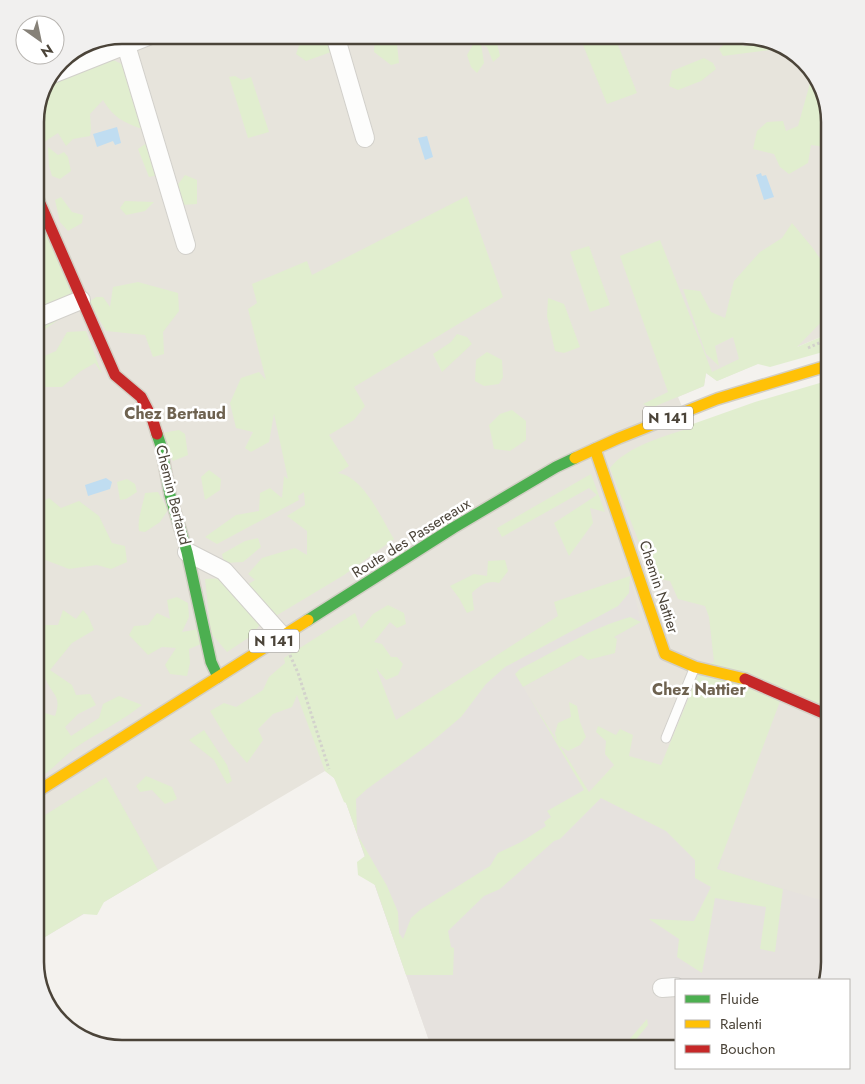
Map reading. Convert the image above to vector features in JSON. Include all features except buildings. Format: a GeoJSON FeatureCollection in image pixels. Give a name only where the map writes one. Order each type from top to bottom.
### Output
{"type":"FeatureCollection","features":[{"type":"Feature","properties":{"kind":"street"},"geometry":{"type":"LineString","coordinates":[[338,44],[365,138]]}},
{"type":"Feature","properties":{"kind":"street"},"geometry":{"type":"LineString","coordinates":[[64,69],[126,45],[186,245]]}},
{"type":"Feature","properties":{"kind":"street","name":"Chemin Bertaud"},"geometry":{"type":"LineString","coordinates":[[44,212],[79,290],[81,300],[114,376],[141,397],[152,418],[161,446],[170,495],[187,552],[224,571],[282,636]]}},
{"type":"Feature","properties":{"kind":"street"},"geometry":{"type":"LineString","coordinates":[[44,315],[81,300]]}},
{"type":"Feature","properties":{"kind":"street","name":"Route des Passereaux"},"geometry":{"type":"LineString","coordinates":[[44,787],[282,636],[514,491],[556,467],[646,426],[717,399],[821,368]]}},
{"type":"Feature","properties":{"kind":"street","name":"Chemin Nattier"},"geometry":{"type":"LineString","coordinates":[[595,449],[665,654],[695,667],[742,678],[821,712]]}},
{"type":"Feature","properties":{"kind":"street"},"geometry":{"type":"LineString","coordinates":[[187,552],[211,662],[218,677]]}},
{"type":"Feature","properties":{"kind":"lane"},"geometry":{"type":"LineString","coordinates":[[666,738],[695,667]]}},
{"type":"Feature","properties":{"kind":"path"},"geometry":{"type":"LineString","coordinates":[[282,636],[298,672],[329,768]]}},
{"type":"Feature","properties":{"kind":"shaded area"},"geometry":{"type":"Polygon","coordinates":[[[122,44],[749,44],[759,45],[782,54],[802,70],[813,87],[821,111],[821,337],[717,381],[706,373],[704,386],[678,397],[691,428],[821,697],[820,979],[675,979],[675,1040],[429,1040],[342,791],[334,778],[325,771],[44,938],[44,116],[46,101],[58,77],[122,44]]]}},
{"type":"Feature","properties":{"kind":"shaded area"},"geometry":{"type":"Polygon","coordinates":[[[630,576],[641,622],[523,687],[589,792],[722,859],[718,869],[821,900],[820,979],[675,979],[675,1040],[429,1040],[342,791],[396,721],[558,616],[554,602],[630,576]]]}},
{"type":"Feature","properties":{"kind":"green space"},"geometry":{"type":"Polygon","coordinates":[[[300,44],[334,44],[334,51],[306,61],[296,54],[300,44]]]}},
{"type":"Feature","properties":{"kind":"green space"},"geometry":{"type":"Polygon","coordinates":[[[374,44],[397,44],[399,63],[391,65],[374,52],[374,44]]]}},
{"type":"Feature","properties":{"kind":"green space"},"geometry":{"type":"Polygon","coordinates":[[[473,44],[481,44],[484,63],[477,73],[471,67],[467,55],[473,44]]]}},
{"type":"Feature","properties":{"kind":"green space"},"geometry":{"type":"Polygon","coordinates":[[[481,44],[497,44],[500,56],[493,62],[487,47],[481,44]]]}},
{"type":"Feature","properties":{"kind":"green space"},"geometry":{"type":"Polygon","coordinates":[[[583,44],[618,44],[637,93],[607,104],[583,44]]]}},
{"type":"Feature","properties":{"kind":"green space"},"geometry":{"type":"Polygon","coordinates":[[[725,44],[742,44],[743,46],[759,45],[770,50],[723,56],[719,49],[725,44]]]}},
{"type":"Feature","properties":{"kind":"green space"},"geometry":{"type":"Polygon","coordinates":[[[704,58],[713,63],[716,69],[701,81],[678,90],[669,86],[672,71],[704,58]]]}},
{"type":"Feature","properties":{"kind":"green space"},"geometry":{"type":"Polygon","coordinates":[[[111,59],[126,66],[142,129],[120,119],[103,100],[90,114],[90,136],[73,139],[66,146],[58,133],[44,142],[46,101],[58,77],[111,59]]]}},
{"type":"Feature","properties":{"kind":"green space"},"geometry":{"type":"Polygon","coordinates":[[[235,76],[242,80],[251,77],[269,132],[248,138],[229,77],[235,76]]]}},
{"type":"Feature","properties":{"kind":"green space"},"geometry":{"type":"Polygon","coordinates":[[[810,82],[821,111],[821,147],[811,145],[808,163],[789,174],[780,167],[774,154],[753,149],[757,131],[767,122],[783,121],[786,131],[798,126],[810,82]]]}},
{"type":"Feature","properties":{"kind":"green space"},"geometry":{"type":"Polygon","coordinates":[[[148,142],[158,175],[149,177],[138,149],[148,142]]]}},
{"type":"Feature","properties":{"kind":"green space"},"geometry":{"type":"Polygon","coordinates":[[[48,147],[58,155],[64,152],[68,157],[71,171],[60,179],[52,176],[49,166],[48,147]]]}},
{"type":"Feature","properties":{"kind":"green space"},"geometry":{"type":"Polygon","coordinates":[[[185,175],[197,180],[197,204],[181,205],[176,187],[185,175]]]}},
{"type":"Feature","properties":{"kind":"green space"},"geometry":{"type":"Polygon","coordinates":[[[467,196],[503,297],[354,387],[365,406],[354,420],[329,435],[349,466],[338,473],[347,476],[364,490],[394,539],[344,575],[259,626],[248,638],[227,652],[211,633],[205,579],[224,578],[245,586],[255,580],[248,574],[262,558],[295,548],[307,555],[307,531],[287,516],[305,505],[304,492],[298,496],[299,500],[217,544],[205,537],[236,515],[259,511],[260,493],[270,488],[282,498],[284,476],[288,479],[274,414],[269,442],[251,452],[245,448],[253,432],[236,428],[230,403],[241,378],[259,372],[266,380],[248,309],[257,303],[252,284],[307,261],[312,275],[467,196]]]}},
{"type":"Feature","properties":{"kind":"green space"},"geometry":{"type":"Polygon","coordinates":[[[61,197],[72,212],[83,215],[82,223],[68,231],[60,222],[55,200],[61,197]]]}},
{"type":"Feature","properties":{"kind":"green space"},"geometry":{"type":"Polygon","coordinates":[[[125,201],[154,202],[145,211],[126,215],[120,208],[125,201]]]}},
{"type":"Feature","properties":{"kind":"green space"},"geometry":{"type":"Polygon","coordinates":[[[792,223],[821,260],[821,322],[797,347],[821,337],[821,353],[770,367],[758,364],[717,381],[706,373],[704,386],[651,408],[643,404],[668,392],[620,256],[660,240],[712,372],[739,359],[733,337],[715,346],[719,366],[706,354],[683,289],[700,291],[711,312],[725,318],[734,281],[760,252],[782,238],[792,223]]]}},
{"type":"Feature","properties":{"kind":"green space"},"geometry":{"type":"Polygon","coordinates":[[[44,229],[74,295],[44,307],[44,229]]]}},
{"type":"Feature","properties":{"kind":"green space"},"geometry":{"type":"Polygon","coordinates":[[[589,246],[610,305],[590,312],[570,252],[589,246]]]}},
{"type":"Feature","properties":{"kind":"green space"},"geometry":{"type":"Polygon","coordinates":[[[138,282],[178,293],[179,311],[163,332],[164,354],[153,357],[145,335],[106,331],[89,302],[96,297],[103,297],[110,307],[113,287],[138,282]]]}},
{"type":"Feature","properties":{"kind":"green space"},"geometry":{"type":"Polygon","coordinates":[[[548,298],[564,304],[580,347],[564,353],[555,351],[547,316],[548,298]]]}},
{"type":"Feature","properties":{"kind":"green space"},"geometry":{"type":"Polygon","coordinates":[[[55,314],[61,318],[44,330],[44,320],[55,314]]]}},
{"type":"Feature","properties":{"kind":"green space"},"geometry":{"type":"Polygon","coordinates":[[[86,331],[102,374],[95,363],[81,371],[62,387],[44,387],[44,356],[56,351],[67,332],[86,331]]]}},
{"type":"Feature","properties":{"kind":"green space"},"geometry":{"type":"Polygon","coordinates":[[[457,334],[467,337],[472,344],[442,372],[433,354],[451,342],[457,334]]]}},
{"type":"Feature","properties":{"kind":"green space"},"geometry":{"type":"Polygon","coordinates":[[[487,352],[502,360],[503,377],[499,384],[484,386],[475,381],[476,360],[487,352]]]}},
{"type":"Feature","properties":{"kind":"green space"},"geometry":{"type":"Polygon","coordinates":[[[821,383],[821,719],[782,696],[717,869],[783,889],[775,952],[760,949],[766,907],[715,898],[702,973],[677,957],[679,939],[649,919],[694,921],[711,887],[695,878],[695,860],[666,831],[601,798],[560,839],[554,841],[500,889],[484,896],[448,931],[451,947],[454,948],[453,975],[406,975],[375,885],[358,875],[357,862],[365,856],[357,835],[387,886],[398,912],[399,933],[403,939],[411,918],[420,910],[490,866],[498,853],[521,842],[546,826],[544,822],[551,817],[547,811],[584,790],[528,695],[557,741],[555,733],[558,723],[571,717],[569,702],[577,706],[580,722],[586,737],[580,745],[568,751],[560,746],[589,792],[614,765],[605,754],[606,741],[596,732],[598,726],[616,735],[620,729],[633,735],[629,756],[661,765],[701,668],[714,662],[709,617],[705,606],[678,599],[670,581],[653,578],[610,468],[636,448],[659,438],[691,428],[690,425],[755,402],[821,383]]]}},
{"type":"Feature","properties":{"kind":"green space"},"geometry":{"type":"Polygon","coordinates":[[[512,410],[526,421],[526,440],[510,451],[494,449],[489,425],[500,414],[512,410]]]}},
{"type":"Feature","properties":{"kind":"green space"},"geometry":{"type":"Polygon","coordinates":[[[179,430],[185,434],[188,455],[173,461],[162,433],[179,430]]]}},
{"type":"Feature","properties":{"kind":"green space"},"geometry":{"type":"Polygon","coordinates":[[[209,470],[221,479],[220,490],[205,500],[201,477],[209,470]]]}},
{"type":"Feature","properties":{"kind":"green space"},"geometry":{"type":"Polygon","coordinates":[[[591,474],[605,512],[590,508],[593,523],[569,556],[554,523],[597,495],[589,488],[502,537],[497,528],[591,474]]]}},
{"type":"Feature","properties":{"kind":"green space"},"geometry":{"type":"Polygon","coordinates":[[[127,479],[135,484],[137,492],[126,499],[120,500],[117,482],[127,479]]]}},
{"type":"Feature","properties":{"kind":"green space"},"geometry":{"type":"Polygon","coordinates":[[[158,492],[168,510],[160,522],[145,532],[139,531],[139,517],[145,493],[158,492]]]}},
{"type":"Feature","properties":{"kind":"green space"},"geometry":{"type":"Polygon","coordinates":[[[49,498],[61,508],[79,501],[99,516],[112,543],[125,546],[127,562],[111,569],[97,565],[69,569],[44,559],[44,501],[49,498]]]}},
{"type":"Feature","properties":{"kind":"green space"},"geometry":{"type":"Polygon","coordinates":[[[258,538],[261,547],[243,562],[224,563],[222,554],[245,541],[258,538]]]}},
{"type":"Feature","properties":{"kind":"green space"},"geometry":{"type":"Polygon","coordinates":[[[505,560],[508,571],[499,583],[491,582],[484,584],[472,593],[474,610],[467,613],[450,586],[474,574],[487,576],[488,561],[505,560]]]}},
{"type":"Feature","properties":{"kind":"green space"},"geometry":{"type":"Polygon","coordinates":[[[630,576],[629,593],[618,606],[505,667],[486,684],[461,717],[428,745],[356,799],[357,834],[346,803],[334,778],[325,771],[297,695],[292,707],[273,714],[258,729],[263,740],[247,763],[229,742],[210,711],[224,703],[236,707],[263,690],[269,677],[285,663],[284,658],[355,613],[361,629],[373,614],[388,605],[404,613],[406,624],[397,628],[390,622],[374,642],[382,644],[391,657],[397,657],[403,664],[398,675],[386,680],[376,668],[396,720],[558,616],[554,602],[630,576]]]}},
{"type":"Feature","properties":{"kind":"green space"},"geometry":{"type":"Polygon","coordinates":[[[177,597],[188,603],[189,617],[182,632],[199,629],[201,644],[189,649],[190,663],[187,676],[170,674],[165,665],[176,648],[162,647],[148,655],[129,635],[134,626],[148,625],[157,613],[170,619],[167,600],[177,597]]]}},
{"type":"Feature","properties":{"kind":"green space"},"geometry":{"type":"Polygon","coordinates":[[[63,610],[76,619],[83,610],[94,630],[72,643],[50,670],[72,685],[76,695],[90,694],[96,705],[78,714],[65,727],[71,736],[99,718],[103,704],[119,696],[142,705],[75,748],[44,775],[44,713],[55,716],[58,704],[56,696],[44,675],[44,625],[58,625],[63,610]]]}},
{"type":"Feature","properties":{"kind":"green space"},"geometry":{"type":"Polygon","coordinates":[[[630,617],[641,622],[614,637],[617,639],[615,653],[588,660],[581,655],[523,687],[515,674],[520,669],[601,627],[630,617]]]}},
{"type":"Feature","properties":{"kind":"green space"},"geometry":{"type":"Polygon","coordinates":[[[204,730],[227,765],[232,781],[227,784],[214,760],[189,740],[204,730]]]}},
{"type":"Feature","properties":{"kind":"green space"},"geometry":{"type":"Polygon","coordinates":[[[146,776],[172,787],[177,799],[165,804],[152,790],[140,792],[136,786],[146,776]]]}},
{"type":"Feature","properties":{"kind":"green space"},"geometry":{"type":"Polygon","coordinates":[[[106,777],[158,870],[104,902],[97,915],[83,914],[44,938],[45,815],[106,777]]]}},
{"type":"Feature","properties":{"kind":"green space"},"geometry":{"type":"Polygon","coordinates":[[[647,1019],[648,1025],[636,1040],[629,1040],[647,1019]]]}},
{"type":"Feature","properties":{"kind":"water"},"geometry":{"type":"Polygon","coordinates":[[[117,127],[121,143],[115,145],[113,141],[97,147],[93,134],[117,127]]]}},
{"type":"Feature","properties":{"kind":"water"},"geometry":{"type":"Polygon","coordinates":[[[427,136],[433,157],[425,160],[418,138],[427,136]]]}},
{"type":"Feature","properties":{"kind":"water"},"geometry":{"type":"Polygon","coordinates":[[[761,173],[762,176],[766,175],[774,197],[764,200],[756,175],[761,173]]]}},
{"type":"Feature","properties":{"kind":"water"},"geometry":{"type":"Polygon","coordinates":[[[106,478],[112,482],[110,489],[88,496],[85,485],[106,478]]]}},
{"type":"Feature","properties":{"kind":"traffic: fast"},"geometry":{"type":"LineString","coordinates":[[157,434],[170,495],[187,552],[211,662],[218,677]]}},
{"type":"Feature","properties":{"kind":"traffic: fast"},"geometry":{"type":"LineString","coordinates":[[308,620],[453,528],[556,467],[575,458]]}},
{"type":"Feature","properties":{"kind":"traffic: slow"},"geometry":{"type":"LineString","coordinates":[[575,458],[619,438],[717,399],[821,368]]}},
{"type":"Feature","properties":{"kind":"traffic: slow"},"geometry":{"type":"LineString","coordinates":[[595,449],[665,654],[695,667],[745,679]]}},
{"type":"Feature","properties":{"kind":"traffic: slow"},"geometry":{"type":"LineString","coordinates":[[44,787],[308,620]]}},
{"type":"Feature","properties":{"kind":"traffic: jam"},"geometry":{"type":"LineString","coordinates":[[44,213],[115,375],[141,397],[152,418],[157,434]]}},
{"type":"Feature","properties":{"kind":"traffic: jam"},"geometry":{"type":"LineString","coordinates":[[745,679],[821,712]]}},
{"type":"Feature","properties":{"kind":"district","name":"Chez Bertaud"},"geometry":{"type":"Point","coordinates":[175,413]}},
{"type":"Feature","properties":{"kind":"district","name":"Chez Nattier"},"geometry":{"type":"Point","coordinates":[699,689]}}]}
